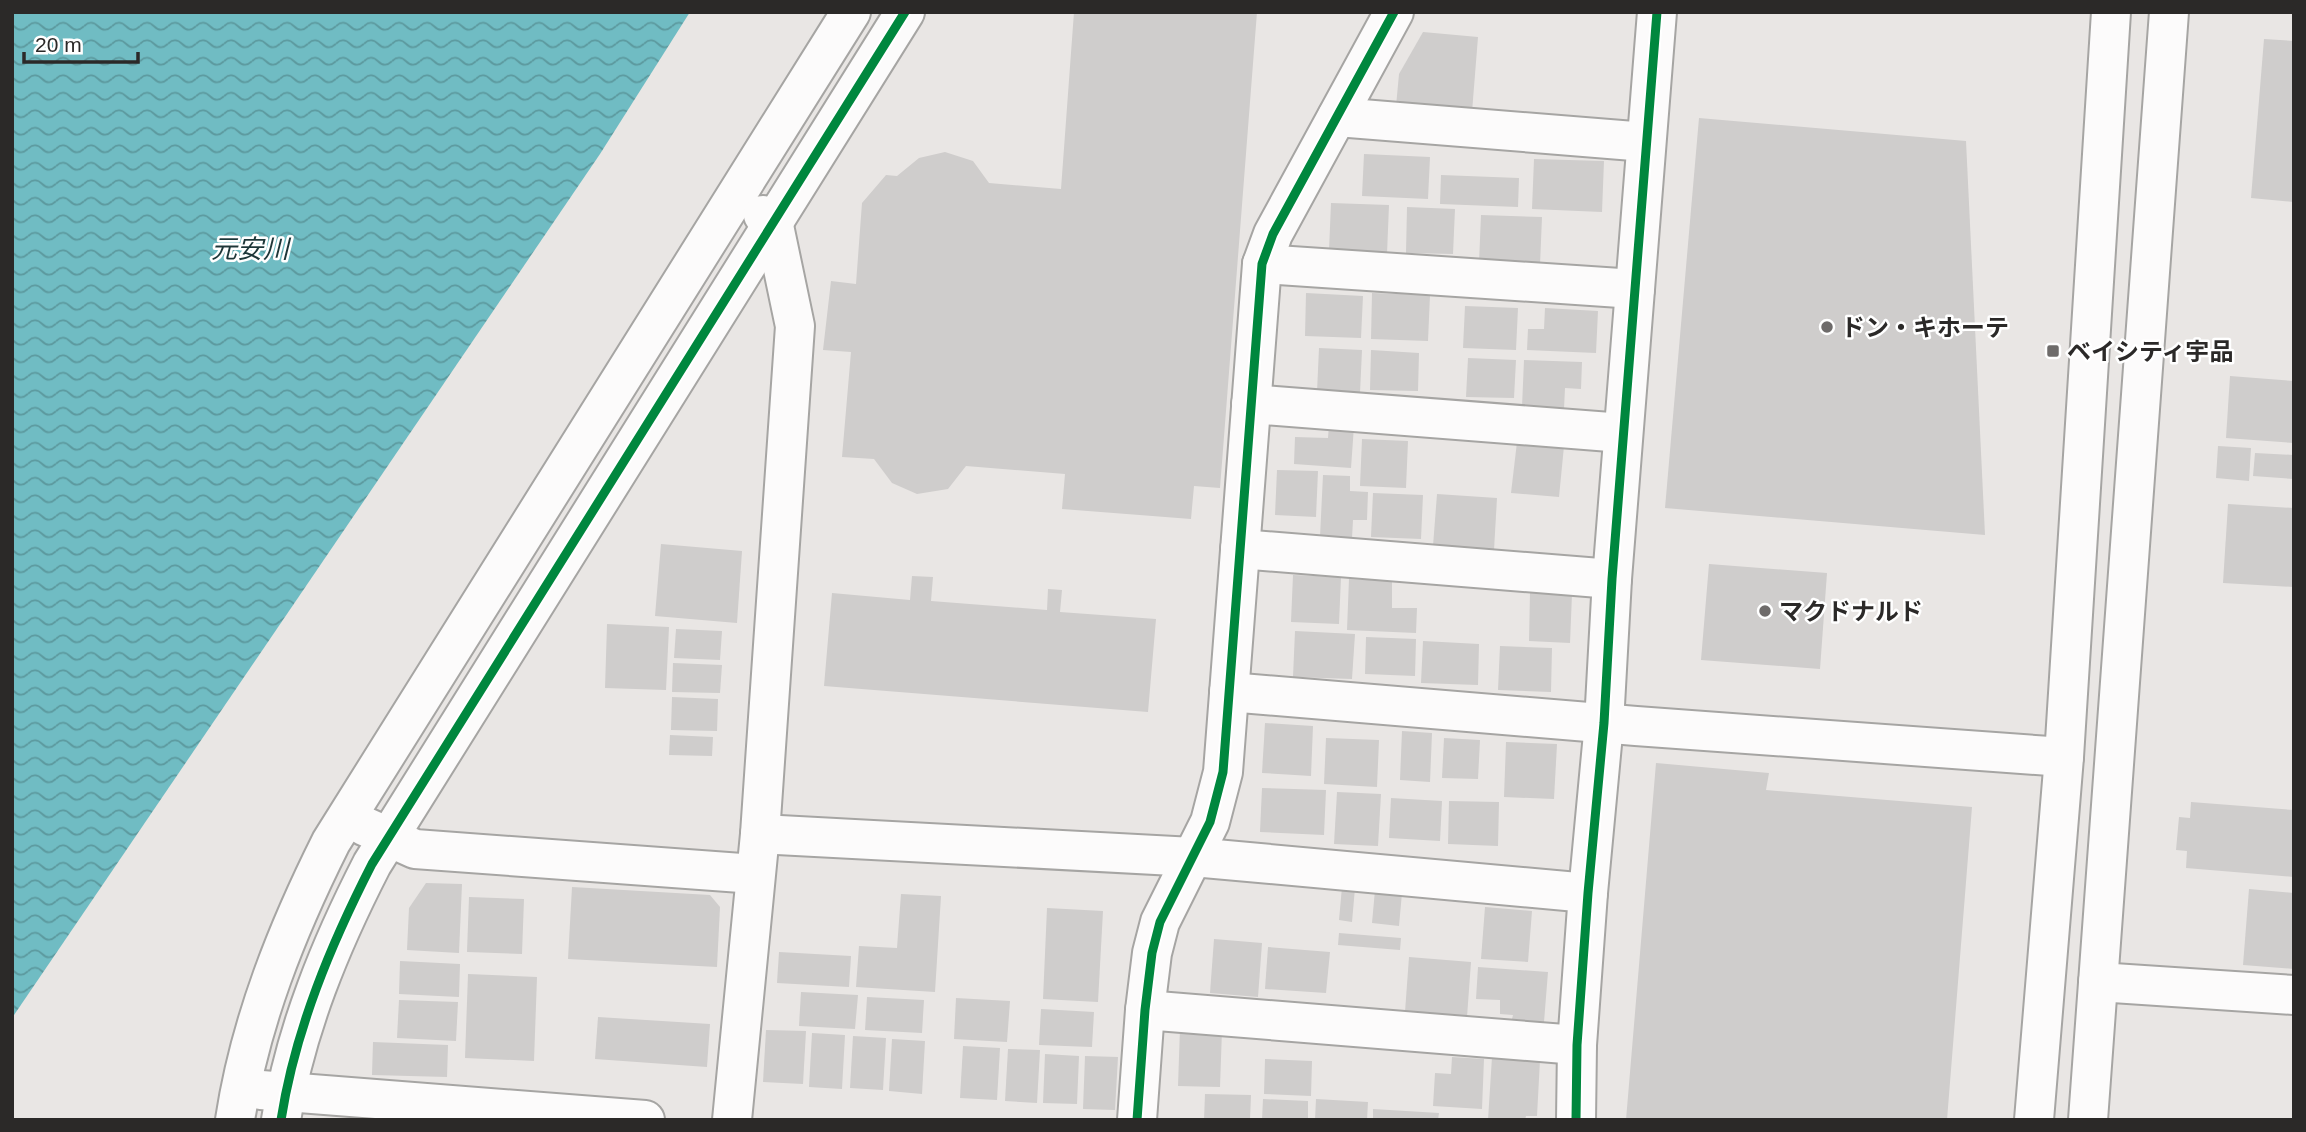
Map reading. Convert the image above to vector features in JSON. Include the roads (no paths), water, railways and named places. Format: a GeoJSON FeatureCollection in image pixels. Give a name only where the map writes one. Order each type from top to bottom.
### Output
{"type":"FeatureCollection","features":[{"type":"Feature","properties":{"kind":"street"},"geometry":{"type":"LineString","coordinates":[[645,1120],[238,1104],[264,997],[283,944],[306,892],[345,818],[851,12]]}},
{"type":"Feature","properties":{"kind":"street"},"geometry":{"type":"LineString","coordinates":[[284,1106],[308,1011],[326,960],[347,912],[387,837],[905,12]]}},
{"type":"Feature","properties":{"kind":"street"},"geometry":{"type":"LineString","coordinates":[[1137,1120],[1152,953],[1160,922],[1210,822],[1223,772],[1262,264],[1272,234],[1394,12]]}},
{"type":"Feature","properties":{"kind":"street"},"geometry":{"type":"LineString","coordinates":[[1576,1120],[1577,1045],[1588,893],[1604,723],[1612,579],[1657,12]]}},
{"type":"Feature","properties":{"kind":"street"},"geometry":{"type":"LineString","coordinates":[[2034,1120],[2064,757],[2111,12]]}},
{"type":"Feature","properties":{"kind":"street"},"geometry":{"type":"LineString","coordinates":[[2088,1120],[2169,12]]}},
{"type":"Feature","properties":{"kind":"street"},"geometry":{"type":"LineString","coordinates":[[1337,117],[1646,142]]}},
{"type":"Feature","properties":{"kind":"street"},"geometry":{"type":"LineString","coordinates":[[732,1120],[760,834],[795,326],[773,221],[735,197]]}},
{"type":"Feature","properties":{"kind":"street"},"geometry":{"type":"LineString","coordinates":[[1262,264],[1635,289]]}},
{"type":"Feature","properties":{"kind":"street"},"geometry":{"type":"LineString","coordinates":[[1251,404],[1623,433]]}},
{"type":"Feature","properties":{"kind":"street"},"geometry":{"type":"LineString","coordinates":[[1240,549],[1612,579]]}},
{"type":"Feature","properties":{"kind":"street"},"geometry":{"type":"LineString","coordinates":[[1229,691],[1604,723],[2064,757]]}},
{"type":"Feature","properties":{"kind":"street"},"geometry":{"type":"LineString","coordinates":[[345,818],[415,849],[755,874]]}},
{"type":"Feature","properties":{"kind":"street"},"geometry":{"type":"LineString","coordinates":[[760,834],[1193,857],[1588,893]]}},
{"type":"Feature","properties":{"kind":"street"},"geometry":{"type":"LineString","coordinates":[[2098,982],[2294,995]]}},
{"type":"Feature","properties":{"kind":"street"},"geometry":{"type":"LineString","coordinates":[[1145,1010],[1577,1045]]}},
{"type":"Feature","properties":{"kind":"water","name":"元安川"},"geometry":{"type":"Polygon","coordinates":[[[12,12],[690,12],[600,154],[12,1018],[12,12]]]}},
{"type":"Feature","properties":{"kind":"place","name":"ドン・キホーテ"},"geometry":{"type":"Point","coordinates":[1827,327]}},
{"type":"Feature","properties":{"kind":"place","name":"ベイシティ宇品"},"geometry":{"type":"Point","coordinates":[2053,351]}},
{"type":"Feature","properties":{"kind":"place","name":"マクドナルド"},"geometry":{"type":"Point","coordinates":[1765,611]}}]}
